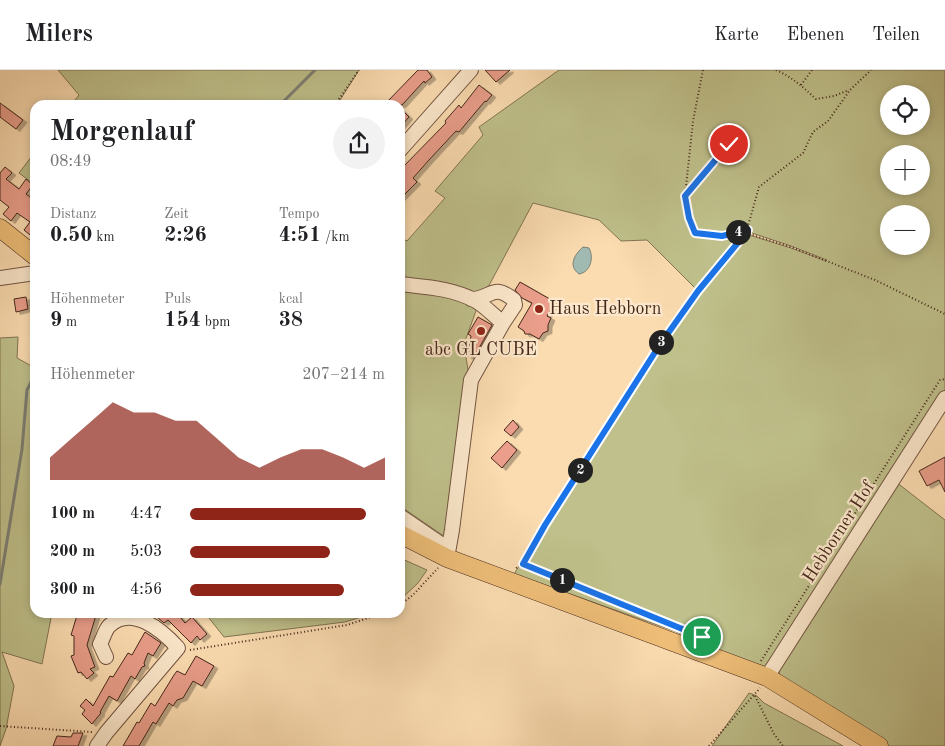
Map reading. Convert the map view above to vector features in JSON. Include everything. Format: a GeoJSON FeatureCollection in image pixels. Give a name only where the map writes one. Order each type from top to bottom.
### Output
{"type":"FeatureCollection","features":[{"type":"Feature","properties":{"kind":"main road"},"geometry":{"type":"LineString","coordinates":[[0,228],[30,252]]}},
{"type":"Feature","properties":{"kind":"main road"},"geometry":{"type":"LineString","coordinates":[[405,536],[764,669],[879,746]]}},
{"type":"Feature","properties":{"kind":"street"},"geometry":{"type":"LineString","coordinates":[[405,144],[470,70]]}},
{"type":"Feature","properties":{"kind":"street"},"geometry":{"type":"LineString","coordinates":[[0,278],[30,274]]}},
{"type":"Feature","properties":{"kind":"street"},"geometry":{"type":"LineString","coordinates":[[405,285],[446,290],[478,299],[500,291],[514,300],[515,306],[503,322],[471,380],[448,553]]}},
{"type":"Feature","properties":{"kind":"street"},"geometry":{"type":"LineString","coordinates":[[471,298],[503,322]]}},
{"type":"Feature","properties":{"kind":"street","name":"Hebborner Hof"},"geometry":{"type":"LineString","coordinates":[[764,669],[944,405]]}},
{"type":"Feature","properties":{"kind":"street"},"geometry":{"type":"LineString","coordinates":[[405,519],[441,544],[448,553]]}},
{"type":"Feature","properties":{"kind":"street"},"geometry":{"type":"LineString","coordinates":[[106,657],[100,644],[108,627],[123,618]]}},
{"type":"Feature","properties":{"kind":"street"},"geometry":{"type":"LineString","coordinates":[[97,746],[106,732],[178,648],[166,634],[138,618]]}},
{"type":"Feature","properties":{"kind":"path"},"geometry":{"type":"LineString","coordinates":[[338,100],[359,70]]}},
{"type":"Feature","properties":{"kind":"path"},"geometry":{"type":"LineString","coordinates":[[702,70],[693,121],[685,196],[689,218],[695,233],[722,236],[747,231],[875,280],[945,314]]}},
{"type":"Feature","properties":{"kind":"path"},"geometry":{"type":"LineString","coordinates":[[776,70],[788,75],[816,99],[834,96],[850,90]]}},
{"type":"Feature","properties":{"kind":"path"},"geometry":{"type":"LineString","coordinates":[[801,85],[812,70]]}},
{"type":"Feature","properties":{"kind":"path"},"geometry":{"type":"LineString","coordinates":[[706,639],[523,564],[545,525],[659,346],[698,291],[747,231],[759,187],[803,153],[814,132],[828,121],[850,90],[870,70]]}},
{"type":"Feature","properties":{"kind":"path"},"geometry":{"type":"LineString","coordinates":[[685,196],[729,144]]}},
{"type":"Feature","properties":{"kind":"path"},"geometry":{"type":"LineString","coordinates":[[709,746],[754,696],[764,669],[940,380],[945,379]]}},
{"type":"Feature","properties":{"kind":"path"},"geometry":{"type":"LineString","coordinates":[[405,601],[413,595],[448,553]]}},
{"type":"Feature","properties":{"kind":"path"},"geometry":{"type":"LineString","coordinates":[[178,648],[190,650],[347,625],[368,618]]}},
{"type":"Feature","properties":{"kind":"path"},"geometry":{"type":"LineString","coordinates":[[754,696],[774,734],[784,746]]}},
{"type":"Feature","properties":{"kind":"path"},"geometry":{"type":"LineString","coordinates":[[0,726],[106,732]]}},
{"type":"Feature","properties":{"kind":"green space"},"geometry":{"type":"Polygon","coordinates":[[[58,70],[359,70],[340,100],[75,100],[79,95],[58,70]]]}},
{"type":"Feature","properties":{"kind":"green space"},"geometry":{"type":"Polygon","coordinates":[[[559,70],[945,70],[945,392],[766,667],[744,661],[674,631],[514,574],[521,563],[525,563],[660,346],[699,292],[746,234],[827,260],[746,231],[697,290],[647,240],[621,241],[599,220],[533,203],[477,308],[464,344],[468,370],[448,539],[405,509],[405,240],[407,241],[445,198],[435,191],[483,135],[479,127],[559,70]]]}},
{"type":"Feature","properties":{"kind":"green space"},"geometry":{"type":"Polygon","coordinates":[[[30,159],[30,181],[19,173],[30,159]]]}},
{"type":"Feature","properties":{"kind":"green space"},"geometry":{"type":"Polygon","coordinates":[[[18,337],[17,358],[30,365],[30,618],[51,618],[42,664],[2,652],[14,686],[6,729],[0,746],[0,338],[18,337]]]}},
{"type":"Feature","properties":{"kind":"green space"},"geometry":{"type":"Polygon","coordinates":[[[896,482],[945,520],[945,746],[885,746],[781,678],[778,669],[793,650],[896,482]]]}},
{"type":"Feature","properties":{"kind":"green space"},"geometry":{"type":"Polygon","coordinates":[[[405,560],[427,570],[418,583],[405,595],[405,560]]]}},
{"type":"Feature","properties":{"kind":"green space"},"geometry":{"type":"Polygon","coordinates":[[[209,618],[358,618],[345,622],[224,637],[209,618]]]}},
{"type":"Feature","properties":{"kind":"green space"},"geometry":{"type":"Polygon","coordinates":[[[749,693],[757,696],[764,703],[843,746],[712,746],[749,693]]]}},
{"type":"Feature","properties":{"kind":"water"},"geometry":{"type":"Polygon","coordinates":[[[583,247],[589,248],[591,260],[589,267],[579,274],[573,264],[577,253],[583,247]]]}},
{"type":"Feature","properties":{"kind":"building"},"geometry":{"type":"Polygon","coordinates":[[[418,70],[427,70],[432,77],[425,83],[424,81],[405,102],[405,100],[389,100],[418,70]]]}},
{"type":"Feature","properties":{"kind":"building"},"geometry":{"type":"Polygon","coordinates":[[[485,70],[510,70],[496,82],[485,70]]]}},
{"type":"Feature","properties":{"kind":"building"},"geometry":{"type":"Polygon","coordinates":[[[479,85],[492,95],[459,132],[456,131],[413,178],[417,182],[405,194],[405,165],[446,123],[445,121],[459,105],[461,108],[479,85]]]}},
{"type":"Feature","properties":{"kind":"building"},"geometry":{"type":"Polygon","coordinates":[[[0,103],[23,120],[16,129],[0,117],[0,103]]]}},
{"type":"Feature","properties":{"kind":"building"},"geometry":{"type":"Polygon","coordinates":[[[405,113],[409,117],[405,121],[405,113]]]}},
{"type":"Feature","properties":{"kind":"building"},"geometry":{"type":"Polygon","coordinates":[[[5,167],[12,173],[6,179],[19,189],[26,179],[30,182],[30,189],[26,194],[30,197],[30,222],[17,213],[11,221],[3,214],[9,207],[0,200],[0,173],[5,167]]]}},
{"type":"Feature","properties":{"kind":"building"},"geometry":{"type":"Polygon","coordinates":[[[30,222],[30,235],[24,230],[30,222]]]}},
{"type":"Feature","properties":{"kind":"building","name":"Haus Hebborn"},"geometry":{"type":"Polygon","coordinates":[[[520,282],[555,302],[547,316],[551,318],[548,331],[543,333],[539,339],[530,334],[525,334],[518,327],[532,303],[522,298],[515,290],[520,282]]]}},
{"type":"Feature","properties":{"kind":"building"},"geometry":{"type":"Polygon","coordinates":[[[26,297],[28,309],[16,312],[14,299],[26,297]]]}},
{"type":"Feature","properties":{"kind":"building","name":"abc GL CUBE"},"geometry":{"type":"Polygon","coordinates":[[[478,317],[492,325],[474,357],[467,356],[471,336],[468,334],[478,317]]]}},
{"type":"Feature","properties":{"kind":"building"},"geometry":{"type":"Polygon","coordinates":[[[513,420],[519,427],[511,436],[504,430],[513,420]]]}},
{"type":"Feature","properties":{"kind":"building"},"geometry":{"type":"Polygon","coordinates":[[[507,441],[517,450],[502,468],[491,458],[507,441]]]}},
{"type":"Feature","properties":{"kind":"building"},"geometry":{"type":"Polygon","coordinates":[[[945,457],[945,492],[939,480],[927,486],[919,471],[945,457]]]}},
{"type":"Feature","properties":{"kind":"building"},"geometry":{"type":"Polygon","coordinates":[[[76,618],[95,618],[87,645],[95,667],[90,669],[94,673],[87,679],[81,672],[78,673],[71,656],[74,655],[74,636],[71,635],[76,618]]]}},
{"type":"Feature","properties":{"kind":"building"},"geometry":{"type":"Polygon","coordinates":[[[158,618],[181,618],[185,623],[193,618],[207,634],[200,640],[197,636],[191,643],[168,620],[164,623],[158,618]]]}},
{"type":"Feature","properties":{"kind":"building"},"geometry":{"type":"Polygon","coordinates":[[[145,632],[161,643],[153,656],[148,653],[144,663],[145,666],[142,667],[135,679],[131,676],[117,701],[109,696],[101,713],[92,724],[82,714],[85,710],[80,706],[86,699],[93,706],[110,676],[113,677],[128,653],[132,655],[145,632]]]}},
{"type":"Feature","properties":{"kind":"building"},"geometry":{"type":"Polygon","coordinates":[[[196,656],[214,666],[202,686],[193,681],[183,698],[177,700],[173,706],[169,703],[156,724],[153,722],[139,746],[123,746],[151,703],[155,706],[177,671],[185,675],[196,656]]]}},
{"type":"Feature","properties":{"kind":"building"},"geometry":{"type":"Polygon","coordinates":[[[73,733],[83,733],[78,746],[53,746],[57,736],[71,737],[73,733]]]}},
{"type":"Feature","properties":{"kind":"waterway"},"geometry":{"type":"LineString","coordinates":[[285,100],[315,70]]}},
{"type":"Feature","properties":{"kind":"waterway"},"geometry":{"type":"LineString","coordinates":[[0,584],[22,449],[27,390],[30,384]]}},
{"type":"Feature","properties":{"kind":"place","name":"Haus Hebborn"},"geometry":{"type":"Point","coordinates":[539,309]}},
{"type":"Feature","properties":{"kind":"place","name":"abc GL CUBE"},"geometry":{"type":"Point","coordinates":[481,331]}},
{"type":"Feature","properties":{"kind":"route"},"geometry":{"type":"LineString","coordinates":[[702,637],[523,564],[545,525],[659,346],[698,291],[748,230],[722,236],[695,233],[689,218],[685,196],[729,144]]}}]}
